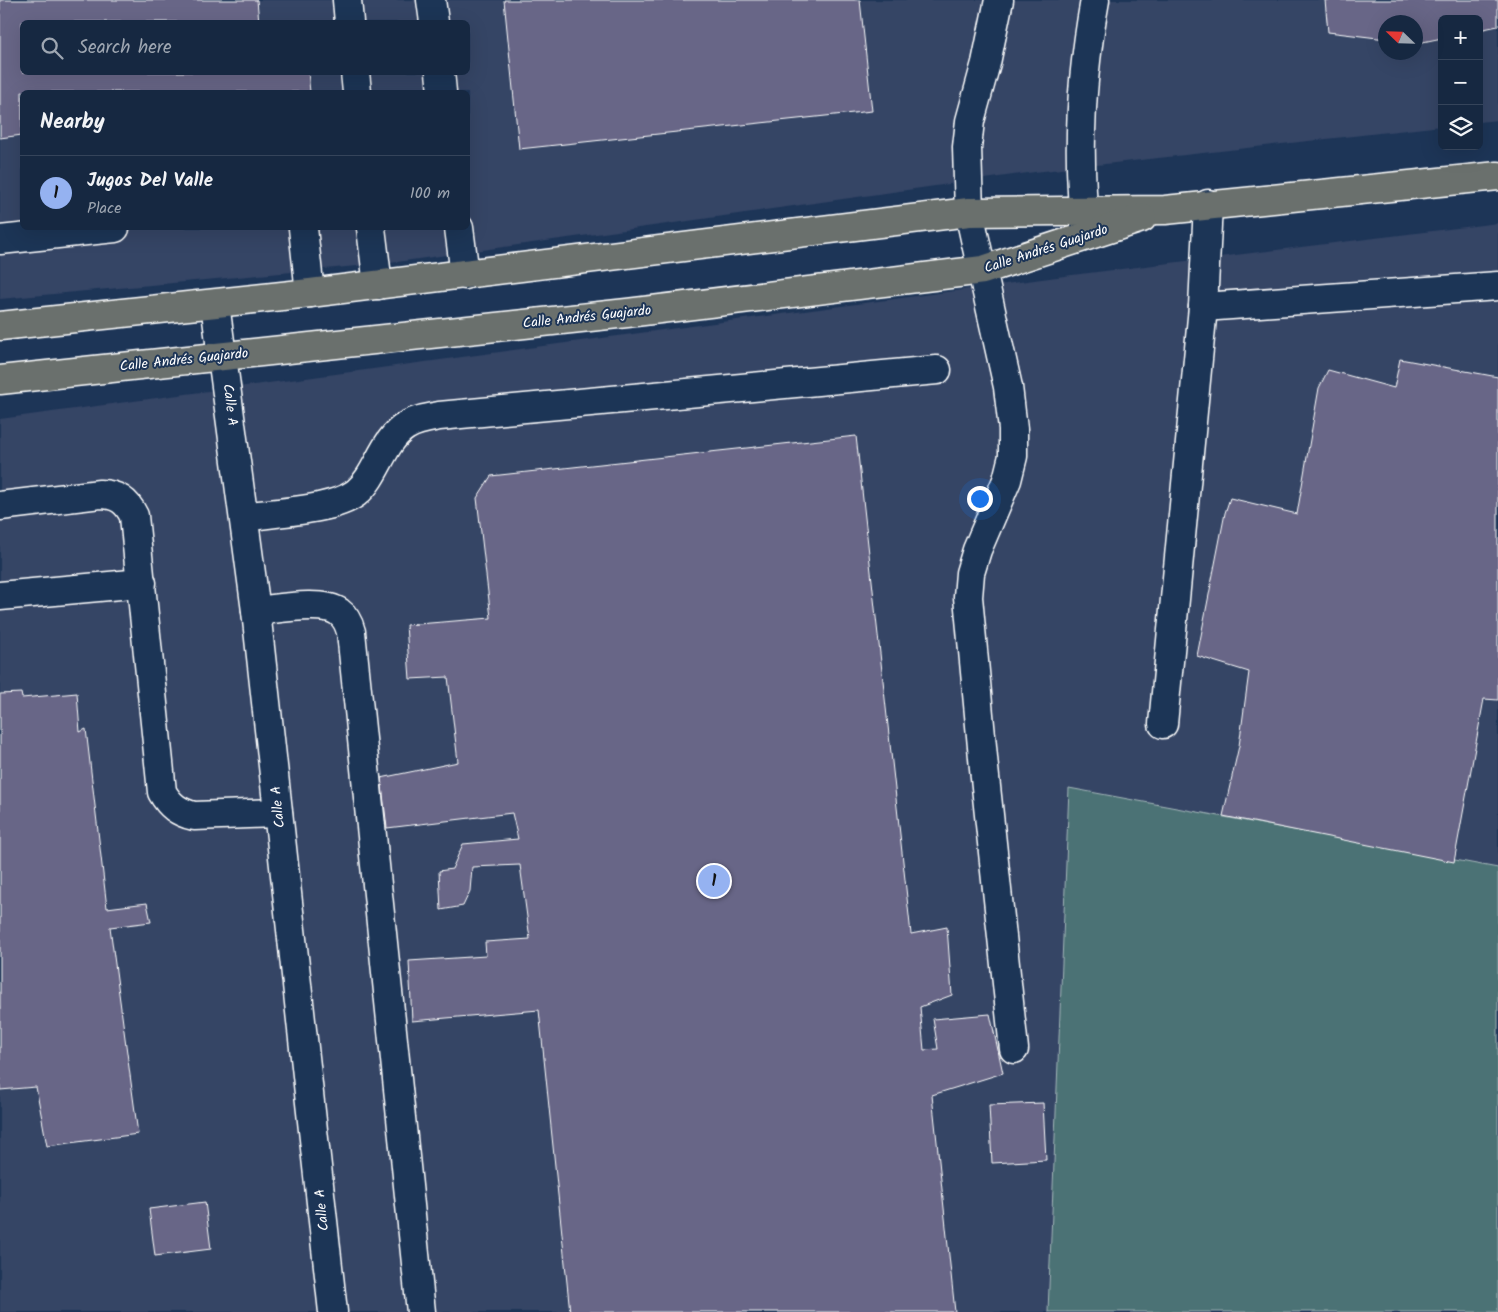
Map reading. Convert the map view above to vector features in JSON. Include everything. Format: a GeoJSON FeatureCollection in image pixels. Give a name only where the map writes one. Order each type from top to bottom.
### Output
{"type":"FeatureCollection","features":[{"type":"Feature","properties":{"kind":"main road","name":"Calle Andrés Guajardo"},"geometry":{"type":"LineString","coordinates":[[0,326],[310,294],[969,212],[1084,223],[1208,204],[1498,176]]}},
{"type":"Feature","properties":{"kind":"main road","name":"Calle Andrés Guajardo"},"geometry":{"type":"LineString","coordinates":[[0,380],[627,313],[983,270],[1084,223]]}},
{"type":"Feature","properties":{"kind":"street"},"geometry":{"type":"LineString","coordinates":[[347,0],[349,20]]}},
{"type":"Feature","properties":{"kind":"street"},"geometry":{"type":"LineString","coordinates":[[431,0],[434,20]]}},
{"type":"Feature","properties":{"kind":"street"},"geometry":{"type":"LineString","coordinates":[[999,0],[986,63],[970,121],[967,147],[969,212],[1008,387],[1013,429],[1013,456],[1007,480],[977,550],[970,573],[968,598],[1014,1049]]}},
{"type":"Feature","properties":{"kind":"street"},"geometry":{"type":"LineString","coordinates":[[1084,223],[1081,157],[1082,102],[1087,47],[1095,0]]}},
{"type":"Feature","properties":{"kind":"street"},"geometry":{"type":"LineString","coordinates":[[355,75],[357,90]]}},
{"type":"Feature","properties":{"kind":"street"},"geometry":{"type":"LineString","coordinates":[[440,75],[442,90]]}},
{"type":"Feature","properties":{"kind":"street"},"geometry":{"type":"LineString","coordinates":[[1163,724],[1203,307],[1208,204]]}},
{"type":"Feature","properties":{"kind":"street"},"geometry":{"type":"LineString","coordinates":[[0,240],[96,230]]}},
{"type":"Feature","properties":{"kind":"street"},"geometry":{"type":"LineString","coordinates":[[303,230],[310,294]]}},
{"type":"Feature","properties":{"kind":"street"},"geometry":{"type":"LineString","coordinates":[[371,230],[378,285]]}},
{"type":"Feature","properties":{"kind":"street"},"geometry":{"type":"LineString","coordinates":[[459,230],[465,275]]}},
{"type":"Feature","properties":{"kind":"street"},"geometry":{"type":"LineString","coordinates":[[1203,307],[1498,286]]}},
{"type":"Feature","properties":{"kind":"street","name":"Calle A"},"geometry":{"type":"LineString","coordinates":[[215,304],[256,611],[333,1312]]}},
{"type":"Feature","properties":{"kind":"street"},"geometry":{"type":"LineString","coordinates":[[244,517],[336,502],[355,493],[368,480],[398,432],[407,425],[439,416],[937,370]]}},
{"type":"Feature","properties":{"kind":"street"},"geometry":{"type":"LineString","coordinates":[[0,506],[100,494],[118,497],[124,501],[134,516],[162,792],[172,807],[182,813],[194,816],[278,812]]}},
{"type":"Feature","properties":{"kind":"street"},"geometry":{"type":"LineString","coordinates":[[0,596],[142,583]]}},
{"type":"Feature","properties":{"kind":"street"},"geometry":{"type":"LineString","coordinates":[[256,611],[328,607],[339,612],[347,621],[351,632],[421,1312]]}},
{"type":"Feature","properties":{"kind":"shaded area"},"geometry":{"type":"Polygon","coordinates":[[[0,0],[1498,0],[1498,120],[1483,122],[1483,15],[1438,15],[1438,126],[1035,172],[390,263],[0,299],[0,0]]]}},
{"type":"Feature","properties":{"kind":"shaded area"},"geometry":{"type":"Polygon","coordinates":[[[1498,223],[1498,868],[1069,788],[1048,1312],[0,1312],[0,419],[1072,275],[1498,223]]]}},
{"type":"Feature","properties":{"kind":"green space"},"geometry":{"type":"Polygon","coordinates":[[[1069,788],[1498,868],[1498,1312],[1048,1312],[1069,788]]]}},
{"type":"Feature","properties":{"kind":"building"},"geometry":{"type":"Polygon","coordinates":[[[0,0],[257,0],[259,20],[20,20],[20,75],[308,75],[310,90],[20,90],[20,135],[0,138],[0,0]]]}},
{"type":"Feature","properties":{"kind":"building"},"geometry":{"type":"Polygon","coordinates":[[[504,0],[860,0],[872,111],[519,149],[504,0]]]}},
{"type":"Feature","properties":{"kind":"building"},"geometry":{"type":"Polygon","coordinates":[[[1325,0],[1498,0],[1498,26],[1483,29],[1483,15],[1438,15],[1438,39],[1423,42],[1423,15],[1378,15],[1378,38],[1328,32],[1325,0]]]}},
{"type":"Feature","properties":{"kind":"building"},"geometry":{"type":"Polygon","coordinates":[[[1400,359],[1498,377],[1498,700],[1484,699],[1454,862],[1223,816],[1239,746],[1249,672],[1197,656],[1225,513],[1230,498],[1297,514],[1319,388],[1328,370],[1394,388],[1400,359]]]}},
{"type":"Feature","properties":{"kind":"building"},"geometry":{"type":"Polygon","coordinates":[[[856,436],[911,934],[947,927],[952,995],[920,1007],[924,1050],[938,1049],[933,1019],[990,1014],[1003,1073],[932,1095],[955,1312],[570,1312],[539,1010],[412,1021],[409,961],[486,956],[485,942],[530,939],[520,865],[472,867],[470,891],[463,906],[441,910],[439,871],[452,869],[463,844],[518,839],[512,813],[387,828],[381,778],[458,762],[448,677],[410,679],[406,625],[491,618],[477,498],[491,476],[856,436]]]}},
{"type":"Feature","properties":{"kind":"building"},"geometry":{"type":"Polygon","coordinates":[[[21,693],[22,698],[77,693],[80,732],[86,729],[107,908],[147,903],[151,922],[110,927],[138,1134],[47,1146],[36,1087],[0,1090],[0,694],[21,693]]]}},
{"type":"Feature","properties":{"kind":"building"},"geometry":{"type":"Polygon","coordinates":[[[1043,1103],[1046,1160],[992,1163],[989,1105],[1043,1103]]]}},
{"type":"Feature","properties":{"kind":"building"},"geometry":{"type":"Polygon","coordinates":[[[205,1202],[211,1249],[155,1256],[149,1209],[205,1202]]]}},
{"type":"Feature","properties":{"kind":"place","name":"Jugos Del Valle"},"geometry":{"type":"Point","coordinates":[714,881]}}]}
